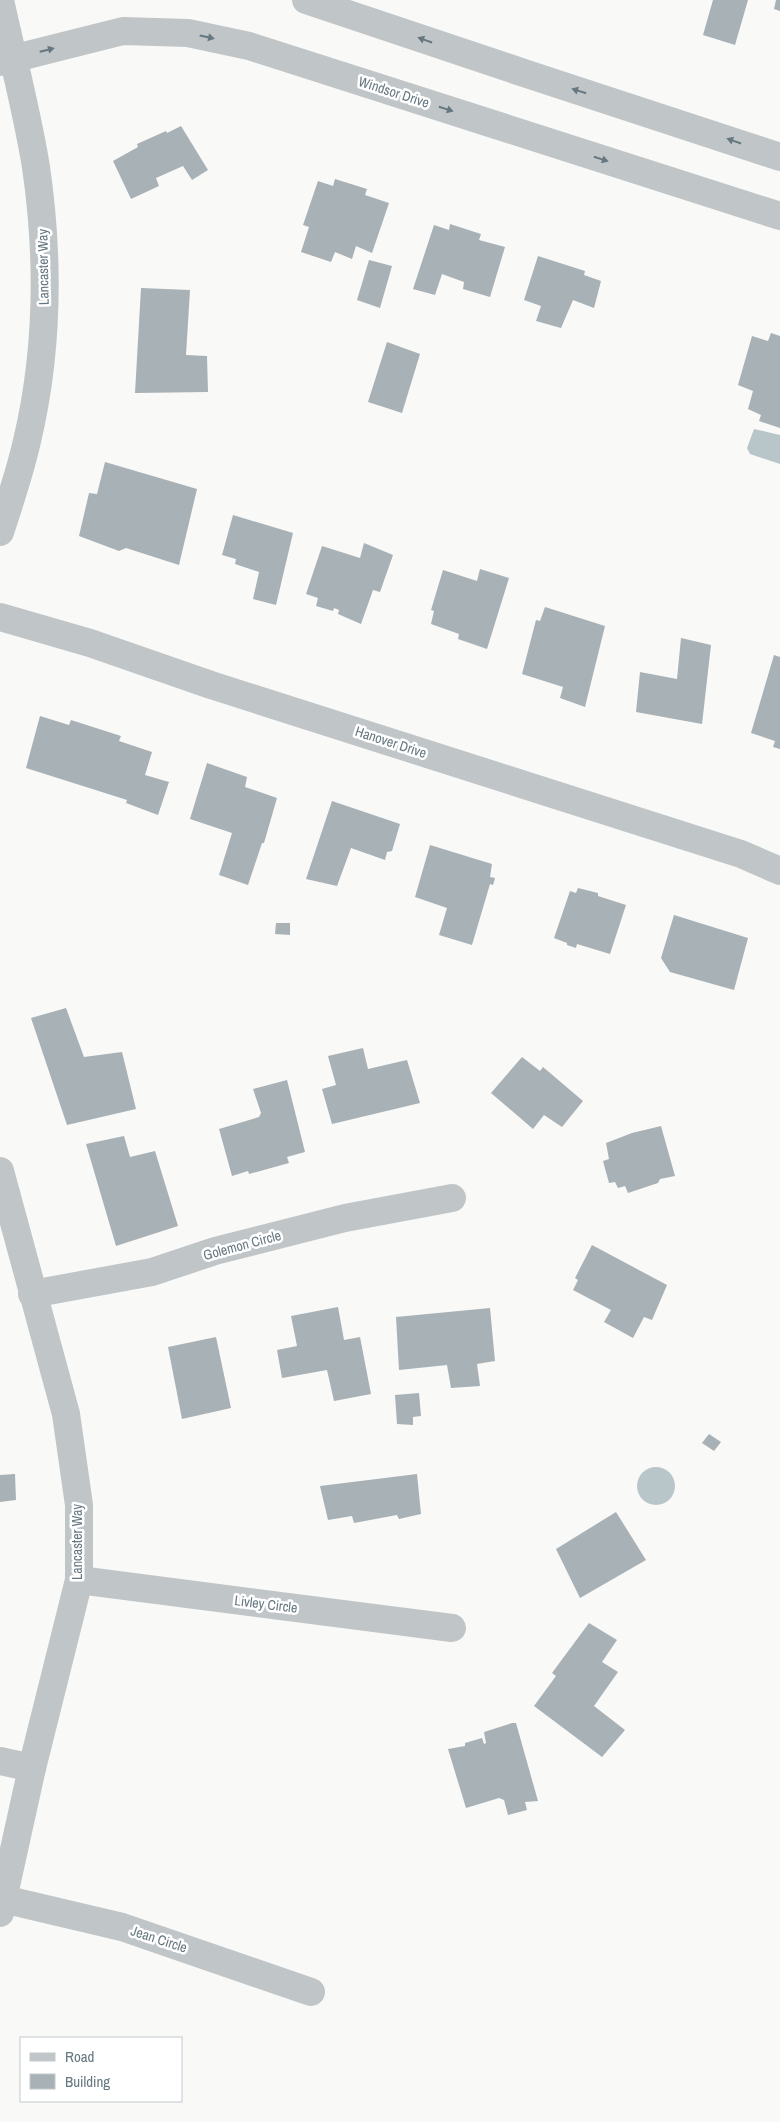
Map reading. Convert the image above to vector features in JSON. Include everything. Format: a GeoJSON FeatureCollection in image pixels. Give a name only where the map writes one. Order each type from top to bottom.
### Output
{"type":"FeatureCollection","features":[{"type":"Feature","properties":{"kind":"street","name":"Lancaster Way"},"geometry":{"type":"LineString","coordinates":[[0,0],[6,60],[35,165],[40,206],[44,278],[44,313],[40,370],[29,433],[0,532]]}},
{"type":"Feature","properties":{"kind":"street"},"geometry":{"type":"LineString","coordinates":[[306,0],[530,76],[780,157]]}},
{"type":"Feature","properties":{"kind":"street","name":"Windsor Drive"},"geometry":{"type":"LineString","coordinates":[[6,60],[124,31],[156,31],[197,35],[249,46],[780,216]]}},
{"type":"Feature","properties":{"kind":"street","name":"Hanover Drive"},"geometry":{"type":"LineString","coordinates":[[0,617],[90,643],[211,685],[741,854],[780,871]]}},
{"type":"Feature","properties":{"kind":"street","name":"Lancaster Way"},"geometry":{"type":"LineString","coordinates":[[0,1171],[66,1414],[79,1505],[79,1580],[32,1768],[2,1906]]}},
{"type":"Feature","properties":{"kind":"street","name":"Golemon Circle"},"geometry":{"type":"LineString","coordinates":[[32,1294],[152,1272],[214,1251],[340,1220],[452,1198]]}},
{"type":"Feature","properties":{"kind":"street","name":"Livley Circle"},"geometry":{"type":"LineString","coordinates":[[79,1580],[452,1628]]}},
{"type":"Feature","properties":{"kind":"street"},"geometry":{"type":"LineString","coordinates":[[0,1760],[32,1768]]}},
{"type":"Feature","properties":{"kind":"street","name":"Jean Circle"},"geometry":{"type":"LineString","coordinates":[[2,1906],[122,1927],[311,1992]]}},
{"type":"Feature","properties":{"kind":"shaded area"},"geometry":{"type":"Polygon","coordinates":[[[754,429],[780,435],[780,464],[750,454],[747,448],[754,429]]]}},
{"type":"Feature","properties":{"kind":"shaded area"},"geometry":{"type":"Polygon","coordinates":[[[656,1467],[670,1472],[675,1486],[670,1500],[656,1505],[642,1500],[637,1486],[642,1472],[656,1467]]]}},
{"type":"Feature","properties":{"kind":"building"},"geometry":{"type":"Polygon","coordinates":[[[713,0],[748,0],[735,45],[703,35],[713,0]]]}},
{"type":"Feature","properties":{"kind":"building"},"geometry":{"type":"Polygon","coordinates":[[[776,0],[780,0],[780,11],[774,9],[776,0]]]}},
{"type":"Feature","properties":{"kind":"building"},"geometry":{"type":"Polygon","coordinates":[[[181,126],[208,170],[192,180],[183,166],[156,178],[159,186],[131,199],[113,161],[138,147],[137,144],[181,126]]]}},
{"type":"Feature","properties":{"kind":"building"},"geometry":{"type":"Polygon","coordinates":[[[335,179],[367,189],[365,195],[389,203],[372,253],[356,246],[352,259],[335,252],[331,262],[301,252],[309,227],[303,225],[318,181],[333,186],[335,179]]]}},
{"type":"Feature","properties":{"kind":"building"},"geometry":{"type":"Polygon","coordinates":[[[450,224],[481,234],[479,240],[505,247],[490,297],[463,289],[464,282],[442,274],[435,295],[413,289],[434,225],[449,230],[450,224]]]}},
{"type":"Feature","properties":{"kind":"building"},"geometry":{"type":"Polygon","coordinates":[[[538,256],[585,271],[584,275],[601,281],[594,308],[573,300],[561,328],[536,321],[541,306],[524,300],[538,256]]]}},
{"type":"Feature","properties":{"kind":"building"},"geometry":{"type":"Polygon","coordinates":[[[369,260],[392,266],[380,308],[357,300],[369,260]]]}},
{"type":"Feature","properties":{"kind":"building"},"geometry":{"type":"Polygon","coordinates":[[[141,288],[190,290],[186,355],[207,356],[208,392],[135,393],[141,288]]]}},
{"type":"Feature","properties":{"kind":"building"},"geometry":{"type":"Polygon","coordinates":[[[771,333],[780,336],[780,428],[759,421],[761,415],[748,409],[753,391],[738,385],[752,336],[768,341],[771,333]]]}},
{"type":"Feature","properties":{"kind":"building"},"geometry":{"type":"Polygon","coordinates":[[[387,342],[420,354],[402,413],[368,402],[387,342]]]}},
{"type":"Feature","properties":{"kind":"building"},"geometry":{"type":"Polygon","coordinates":[[[105,462],[197,489],[179,565],[126,548],[119,551],[79,536],[89,493],[97,494],[105,462]]]}},
{"type":"Feature","properties":{"kind":"building"},"geometry":{"type":"Polygon","coordinates":[[[233,515],[293,533],[276,605],[253,599],[259,572],[235,564],[236,559],[222,555],[233,515]]]}},
{"type":"Feature","properties":{"kind":"building"},"geometry":{"type":"Polygon","coordinates":[[[364,543],[393,555],[380,592],[373,590],[361,624],[338,614],[339,610],[334,608],[333,611],[316,606],[318,598],[306,594],[322,546],[360,558],[364,543]]]}},
{"type":"Feature","properties":{"kind":"building"},"geometry":{"type":"Polygon","coordinates":[[[480,569],[509,578],[487,649],[458,639],[459,634],[431,624],[434,611],[431,610],[443,570],[477,581],[480,569]]]}},
{"type":"Feature","properties":{"kind":"building"},"geometry":{"type":"Polygon","coordinates":[[[545,607],[605,626],[585,707],[560,698],[563,687],[522,674],[536,620],[540,621],[545,607]]]}},
{"type":"Feature","properties":{"kind":"building"},"geometry":{"type":"Polygon","coordinates":[[[681,638],[711,645],[702,724],[636,712],[640,672],[677,679],[681,638]]]}},
{"type":"Feature","properties":{"kind":"building"},"geometry":{"type":"Polygon","coordinates":[[[774,655],[780,657],[780,749],[773,747],[775,741],[751,733],[774,655]]]}},
{"type":"Feature","properties":{"kind":"building"},"geometry":{"type":"Polygon","coordinates":[[[40,716],[69,725],[71,720],[121,736],[119,741],[152,752],[145,775],[169,782],[158,815],[126,803],[127,800],[26,768],[40,716]]]}},
{"type":"Feature","properties":{"kind":"building"},"geometry":{"type":"Polygon","coordinates":[[[207,763],[247,777],[245,787],[277,798],[264,843],[262,843],[248,885],[219,875],[232,833],[190,819],[207,763]]]}},
{"type":"Feature","properties":{"kind":"building"},"geometry":{"type":"Polygon","coordinates":[[[332,801],[400,824],[392,851],[387,852],[385,860],[351,848],[337,886],[306,879],[332,801]]]}},
{"type":"Feature","properties":{"kind":"building"},"geometry":{"type":"Polygon","coordinates":[[[430,845],[492,864],[490,877],[495,878],[493,885],[490,884],[472,945],[439,935],[447,908],[415,897],[430,845]]]}},
{"type":"Feature","properties":{"kind":"building"},"geometry":{"type":"Polygon","coordinates":[[[578,888],[598,893],[598,896],[626,905],[610,954],[577,944],[576,948],[554,938],[570,891],[576,893],[578,888]]]}},
{"type":"Feature","properties":{"kind":"building"},"geometry":{"type":"Polygon","coordinates":[[[674,915],[748,938],[734,990],[670,972],[661,958],[674,915]]]}},
{"type":"Feature","properties":{"kind":"building"},"geometry":{"type":"Polygon","coordinates":[[[276,923],[290,923],[290,935],[275,934],[276,923]]]}},
{"type":"Feature","properties":{"kind":"building"},"geometry":{"type":"Polygon","coordinates":[[[66,1008],[84,1057],[122,1052],[136,1109],[67,1125],[31,1018],[66,1008]]]}},
{"type":"Feature","properties":{"kind":"building"},"geometry":{"type":"Polygon","coordinates":[[[363,1048],[368,1069],[407,1060],[420,1103],[332,1124],[322,1089],[336,1085],[328,1056],[363,1048]]]}},
{"type":"Feature","properties":{"kind":"building"},"geometry":{"type":"Polygon","coordinates":[[[522,1057],[540,1071],[543,1067],[583,1101],[562,1127],[544,1115],[533,1129],[491,1093],[522,1057]]]}},
{"type":"Feature","properties":{"kind":"building"},"geometry":{"type":"Polygon","coordinates":[[[287,1080],[305,1152],[287,1157],[289,1163],[249,1174],[248,1171],[232,1176],[219,1129],[259,1117],[261,1113],[253,1089],[287,1080]]]}},
{"type":"Feature","properties":{"kind":"building"},"geometry":{"type":"Polygon","coordinates":[[[661,1126],[675,1176],[660,1179],[658,1183],[628,1193],[625,1186],[618,1188],[615,1182],[609,1183],[603,1161],[609,1159],[606,1143],[632,1133],[661,1126]]]}},
{"type":"Feature","properties":{"kind":"building"},"geometry":{"type":"Polygon","coordinates":[[[124,1136],[130,1157],[155,1151],[178,1226],[116,1246],[86,1144],[124,1136]]]}},
{"type":"Feature","properties":{"kind":"building"},"geometry":{"type":"Polygon","coordinates":[[[592,1245],[667,1285],[652,1320],[644,1317],[633,1338],[604,1322],[611,1310],[573,1290],[578,1280],[575,1278],[592,1245]]]}},
{"type":"Feature","properties":{"kind":"building"},"geometry":{"type":"Polygon","coordinates":[[[338,1307],[344,1340],[360,1337],[371,1394],[334,1401],[327,1370],[282,1378],[277,1350],[297,1346],[291,1316],[338,1307]]]}},
{"type":"Feature","properties":{"kind":"building"},"geometry":{"type":"Polygon","coordinates":[[[490,1308],[495,1361],[477,1364],[480,1386],[451,1388],[447,1365],[399,1370],[396,1317],[490,1308]]]}},
{"type":"Feature","properties":{"kind":"building"},"geometry":{"type":"Polygon","coordinates":[[[216,1337],[231,1408],[182,1419],[168,1347],[216,1337]]]}},
{"type":"Feature","properties":{"kind":"building"},"geometry":{"type":"Polygon","coordinates":[[[419,1393],[421,1416],[413,1417],[413,1425],[397,1424],[395,1395],[419,1393]]]}},
{"type":"Feature","properties":{"kind":"building"},"geometry":{"type":"Polygon","coordinates":[[[709,1434],[721,1442],[714,1451],[702,1443],[709,1434]]]}},
{"type":"Feature","properties":{"kind":"building"},"geometry":{"type":"Polygon","coordinates":[[[15,1474],[16,1500],[0,1502],[0,1475],[15,1474]]]}},
{"type":"Feature","properties":{"kind":"building"},"geometry":{"type":"Polygon","coordinates":[[[417,1474],[421,1514],[399,1519],[397,1515],[354,1523],[352,1516],[328,1520],[320,1486],[417,1474]]]}},
{"type":"Feature","properties":{"kind":"building"},"geometry":{"type":"Polygon","coordinates":[[[616,1512],[646,1560],[580,1598],[556,1549],[616,1512]]]}},
{"type":"Feature","properties":{"kind":"building"},"geometry":{"type":"Polygon","coordinates":[[[589,1623],[617,1640],[602,1662],[618,1672],[594,1706],[625,1730],[602,1757],[534,1706],[556,1676],[552,1673],[589,1623]]]}},
{"type":"Feature","properties":{"kind":"building"},"geometry":{"type":"Polygon","coordinates":[[[516,1723],[538,1801],[525,1802],[527,1810],[508,1815],[504,1800],[499,1798],[466,1808],[448,1749],[465,1746],[465,1743],[482,1738],[484,1744],[486,1743],[484,1732],[516,1723]]]}}]}
